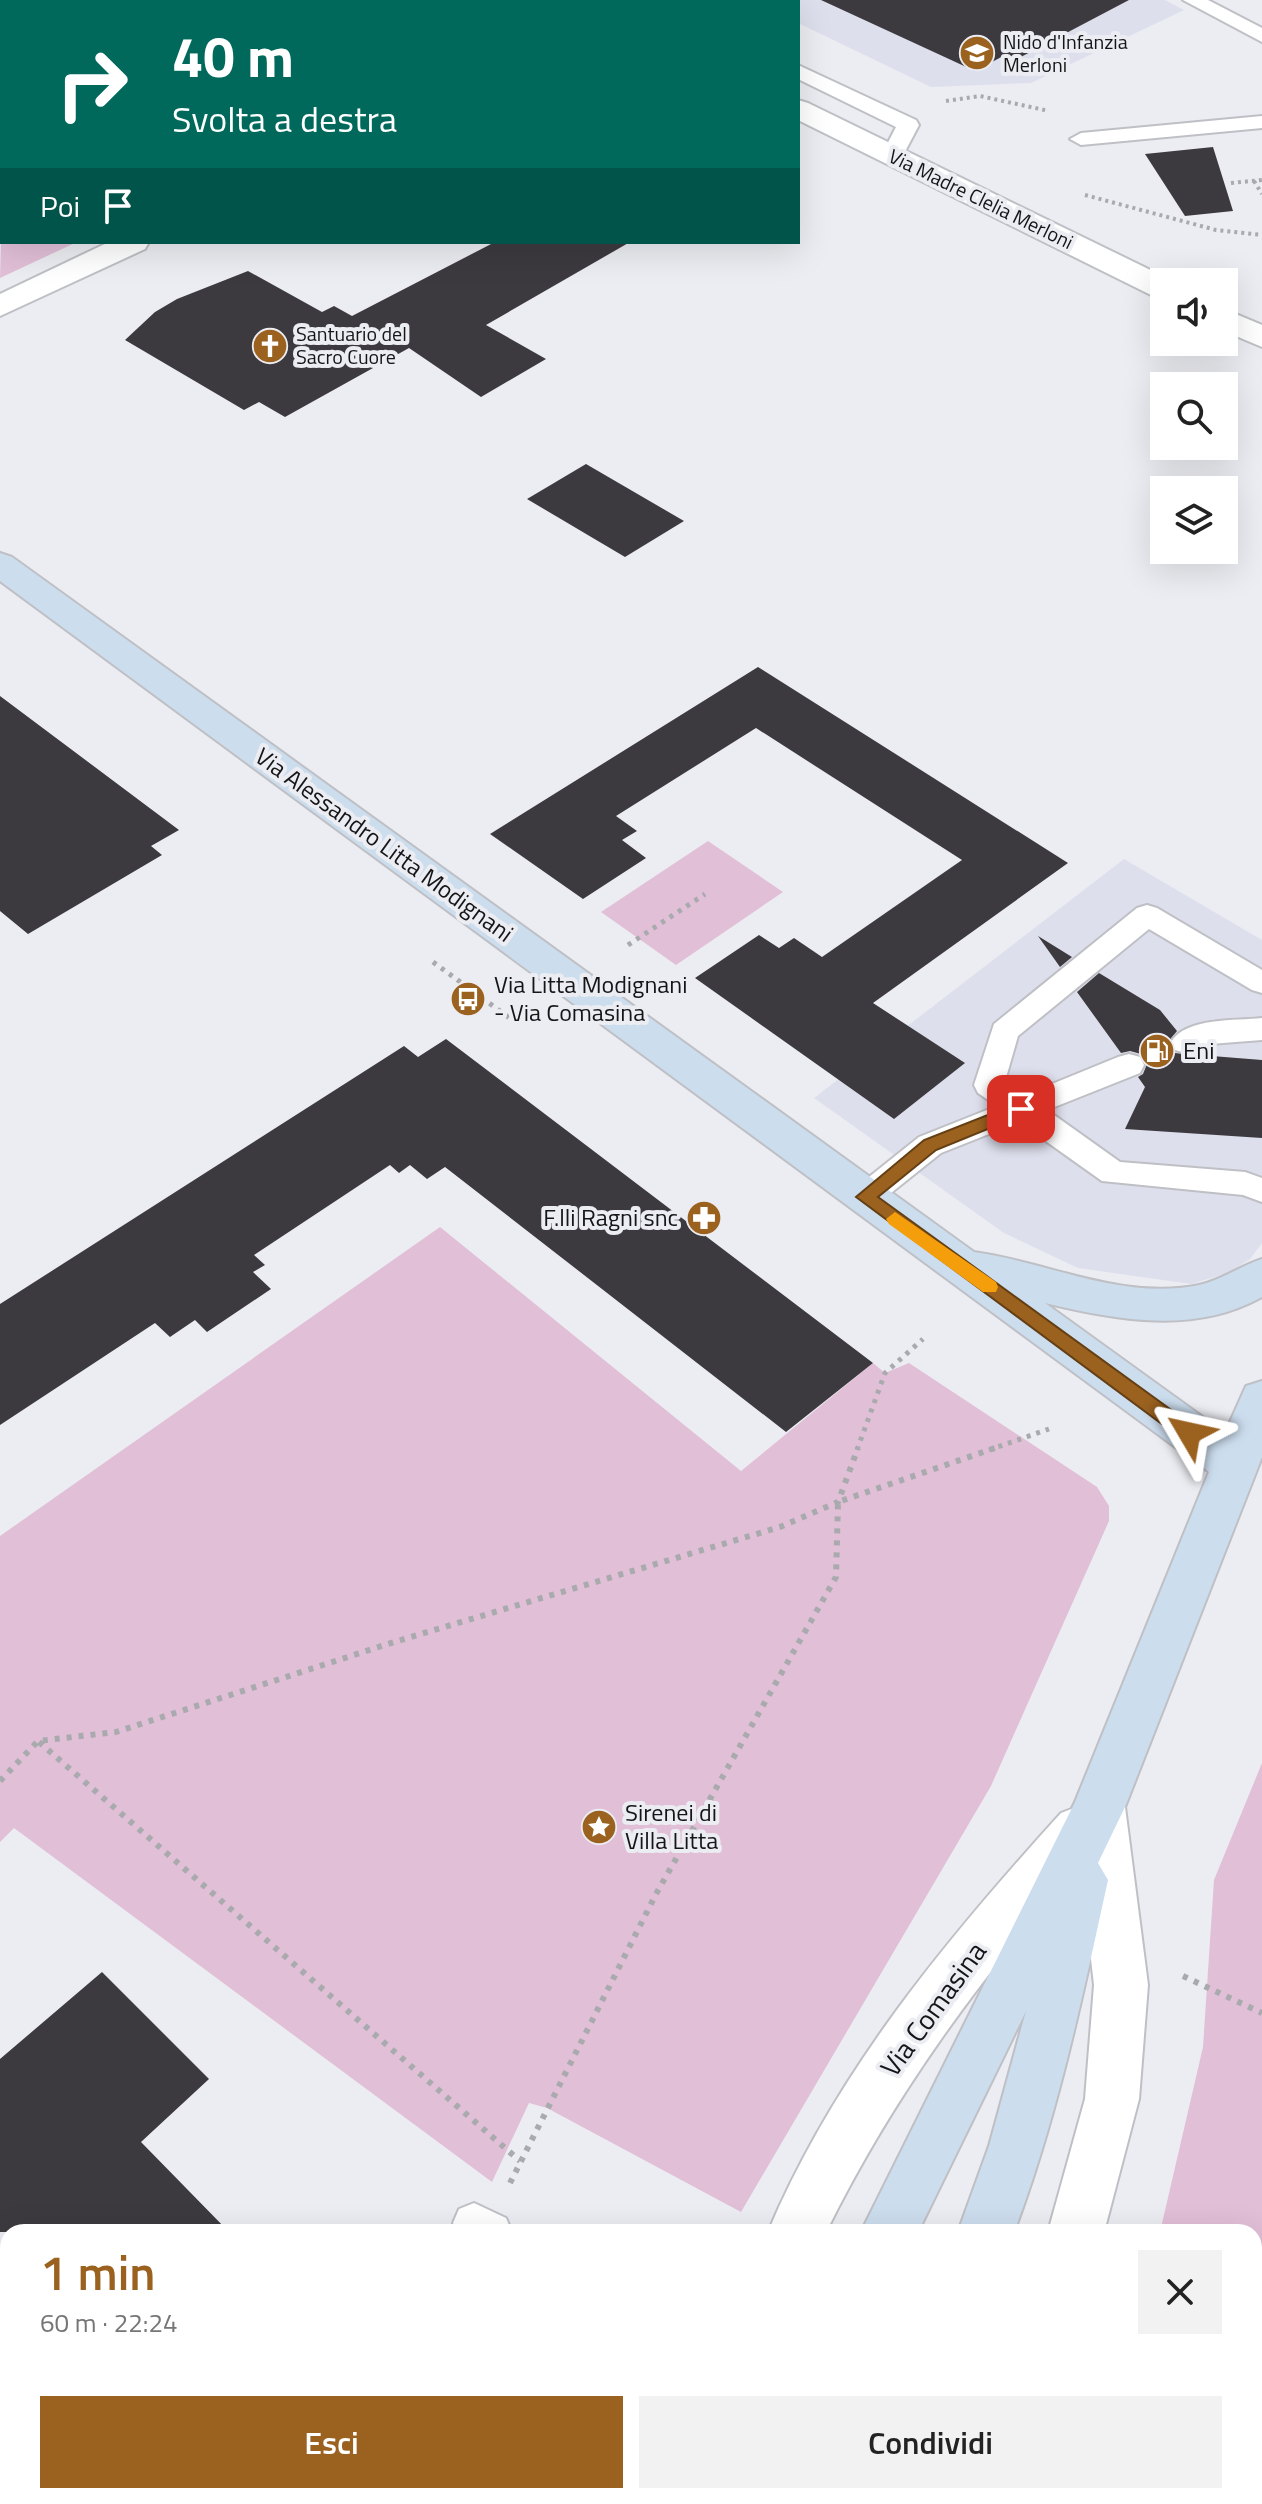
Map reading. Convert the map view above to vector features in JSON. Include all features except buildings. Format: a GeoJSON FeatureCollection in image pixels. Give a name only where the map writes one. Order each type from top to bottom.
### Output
{"type":"FeatureCollection","features":[{"type":"Feature","properties":{"kind":"street","name":"Via Madre Clelia Merloni"},"geometry":{"type":"LineString","coordinates":[[800,110],[1150,282]]}},
{"type":"Feature","properties":{"kind":"street"},"geometry":{"type":"LineString","coordinates":[[0,306],[130,244]]}},
{"type":"Feature","properties":{"kind":"street"},"geometry":{"type":"LineString","coordinates":[[1238,326],[1262,337]]}},
{"type":"Feature","properties":{"kind":"street","name":"Via Alessandro Litta Modignani"},"geometry":{"type":"LineString","coordinates":[[0,564],[1234,1465]]}},
{"type":"Feature","properties":{"kind":"street"},"geometry":{"type":"LineString","coordinates":[[958,1264],[1071,1291],[1148,1305],[1222,1299],[1262,1276]]}},
{"type":"Feature","properties":{"kind":"street","name":"Via Comasina"},"geometry":{"type":"LineString","coordinates":[[893,2224],[1099,1807],[1262,1399]]}},
{"type":"Feature","properties":{"kind":"street","name":"Via Comasina"},"geometry":{"type":"LineString","coordinates":[[800,2224],[865,2104],[937,1997],[1009,1907],[1099,1807]]}},
{"type":"Feature","properties":{"kind":"street","name":"Via Comasina"},"geometry":{"type":"LineString","coordinates":[[989,2224],[1006,2183],[1041,2062],[1099,1807]]}},
{"type":"Feature","properties":{"kind":"street","name":"Via Comasina"},"geometry":{"type":"LineString","coordinates":[[1078,2224],[1112,2099],[1121,1985],[1099,1807]]}},
{"type":"Feature","properties":{"kind":"lane"},"geometry":{"type":"LineString","coordinates":[[1193,0],[1262,36]]}},
{"type":"Feature","properties":{"kind":"lane"},"geometry":{"type":"LineString","coordinates":[[800,72],[908,125],[892,156]]}},
{"type":"Feature","properties":{"kind":"lane"},"geometry":{"type":"LineString","coordinates":[[1081,139],[1262,122]]}},
{"type":"Feature","properties":{"kind":"lane"},"geometry":{"type":"LineString","coordinates":[[1262,983],[1147,915],[1005,1031],[989,1085],[1113,1173],[1245,1184],[1262,1190]]}},
{"type":"Feature","properties":{"kind":"lane"},"geometry":{"type":"LineString","coordinates":[[1186,1042],[1206,1034],[1262,1029]]}},
{"type":"Feature","properties":{"kind":"lane"},"geometry":{"type":"LineString","coordinates":[[865,1197],[930,1145],[1129,1065]]}},
{"type":"Feature","properties":{"kind":"path"},"geometry":{"type":"LineString","coordinates":[[908,125],[945,101],[980,96],[1029,104],[1071,118],[1105,136]]}},
{"type":"Feature","properties":{"kind":"path"},"geometry":{"type":"LineString","coordinates":[[1231,183],[1262,180]]}},
{"type":"Feature","properties":{"kind":"path"},"geometry":{"type":"LineString","coordinates":[[1253,181],[1262,194]]}},
{"type":"Feature","properties":{"kind":"path"},"geometry":{"type":"LineString","coordinates":[[1001,209],[1043,198],[1075,194],[1111,199],[1217,233],[1262,235]]}},
{"type":"Feature","properties":{"kind":"path"},"geometry":{"type":"LineString","coordinates":[[628,945],[705,894]]}},
{"type":"Feature","properties":{"kind":"path"},"geometry":{"type":"LineString","coordinates":[[433,962],[515,1022]]}},
{"type":"Feature","properties":{"kind":"path"},"geometry":{"type":"LineString","coordinates":[[487,2224],[656,1894],[836,1577],[838,1502],[885,1373],[923,1339]]}},
{"type":"Feature","properties":{"kind":"path"},"geometry":{"type":"LineString","coordinates":[[0,1781],[38,1741],[116,1732],[394,1642],[780,1527],[838,1502],[1049,1429]]}},
{"type":"Feature","properties":{"kind":"path"},"geometry":{"type":"LineString","coordinates":[[38,1741],[520,2161]]}},
{"type":"Feature","properties":{"kind":"path"},"geometry":{"type":"LineString","coordinates":[[1178,1974],[1262,2013]]}},
{"type":"Feature","properties":{"kind":"shaded area","name":"Nido d'Infanzia Merloni"},"geometry":{"type":"Polygon","coordinates":[[[800,0],[1165,0],[1184,10],[1031,83],[931,87],[800,24],[800,0]]]}},
{"type":"Feature","properties":{"kind":"shaded area"},"geometry":{"type":"Polygon","coordinates":[[[1,244],[73,244],[0,278],[1,244]]]}},
{"type":"Feature","properties":{"kind":"shaded area"},"geometry":{"type":"Polygon","coordinates":[[[708,841],[783,892],[676,965],[601,912],[708,841]]]}},
{"type":"Feature","properties":{"kind":"shaded area"},"geometry":{"type":"Polygon","coordinates":[[[1124,859],[1262,940],[1262,1243],[1250,1259],[1228,1273],[1191,1284],[1078,1268],[1004,1233],[814,1098],[1124,859]]]}},
{"type":"Feature","properties":{"kind":"shaded area"},"geometry":{"type":"Polygon","coordinates":[[[440,1227],[741,1471],[873,1363],[885,1373],[909,1363],[1097,1487],[1109,1506],[1109,1521],[991,1786],[741,2212],[547,2108],[529,2103],[492,2182],[14,1828],[0,1842],[0,1536],[440,1227]]]}},
{"type":"Feature","properties":{"kind":"shaded area"},"geometry":{"type":"Polygon","coordinates":[[[1262,1763],[1262,2224],[1162,2224],[1203,2047],[1214,1880],[1262,1763]]]}},
{"type":"Feature","properties":{"kind":"slow traffic"},"geometry":{"type":"LineString","coordinates":[[895,1219],[989,1287]]}},
{"type":"Feature","properties":{"kind":"place","name":"Nido d'Infanzia Merloni"},"geometry":{"type":"Point","coordinates":[977,53]}},
{"type":"Feature","properties":{"kind":"place","name":"Santuario del Sacro Cuore"},"geometry":{"type":"Point","coordinates":[270,346]}},
{"type":"Feature","properties":{"kind":"place","name":"Via Litta Modignani - Via Comasina"},"geometry":{"type":"Point","coordinates":[468,999]}},
{"type":"Feature","properties":{"kind":"place","name":"Eni"},"geometry":{"type":"Point","coordinates":[1157,1051]}},
{"type":"Feature","properties":{"kind":"place","name":"F.lli Ragni snc"},"geometry":{"type":"Point","coordinates":[704,1218]}},
{"type":"Feature","properties":{"kind":"place","name":"Sirenei di Villa Litta"},"geometry":{"type":"Point","coordinates":[599,1827]}},
{"type":"Feature","properties":{"kind":"route"},"geometry":{"type":"LineString","coordinates":[[1021,1109],[930,1145],[865,1197],[1189,1433]]}}]}
